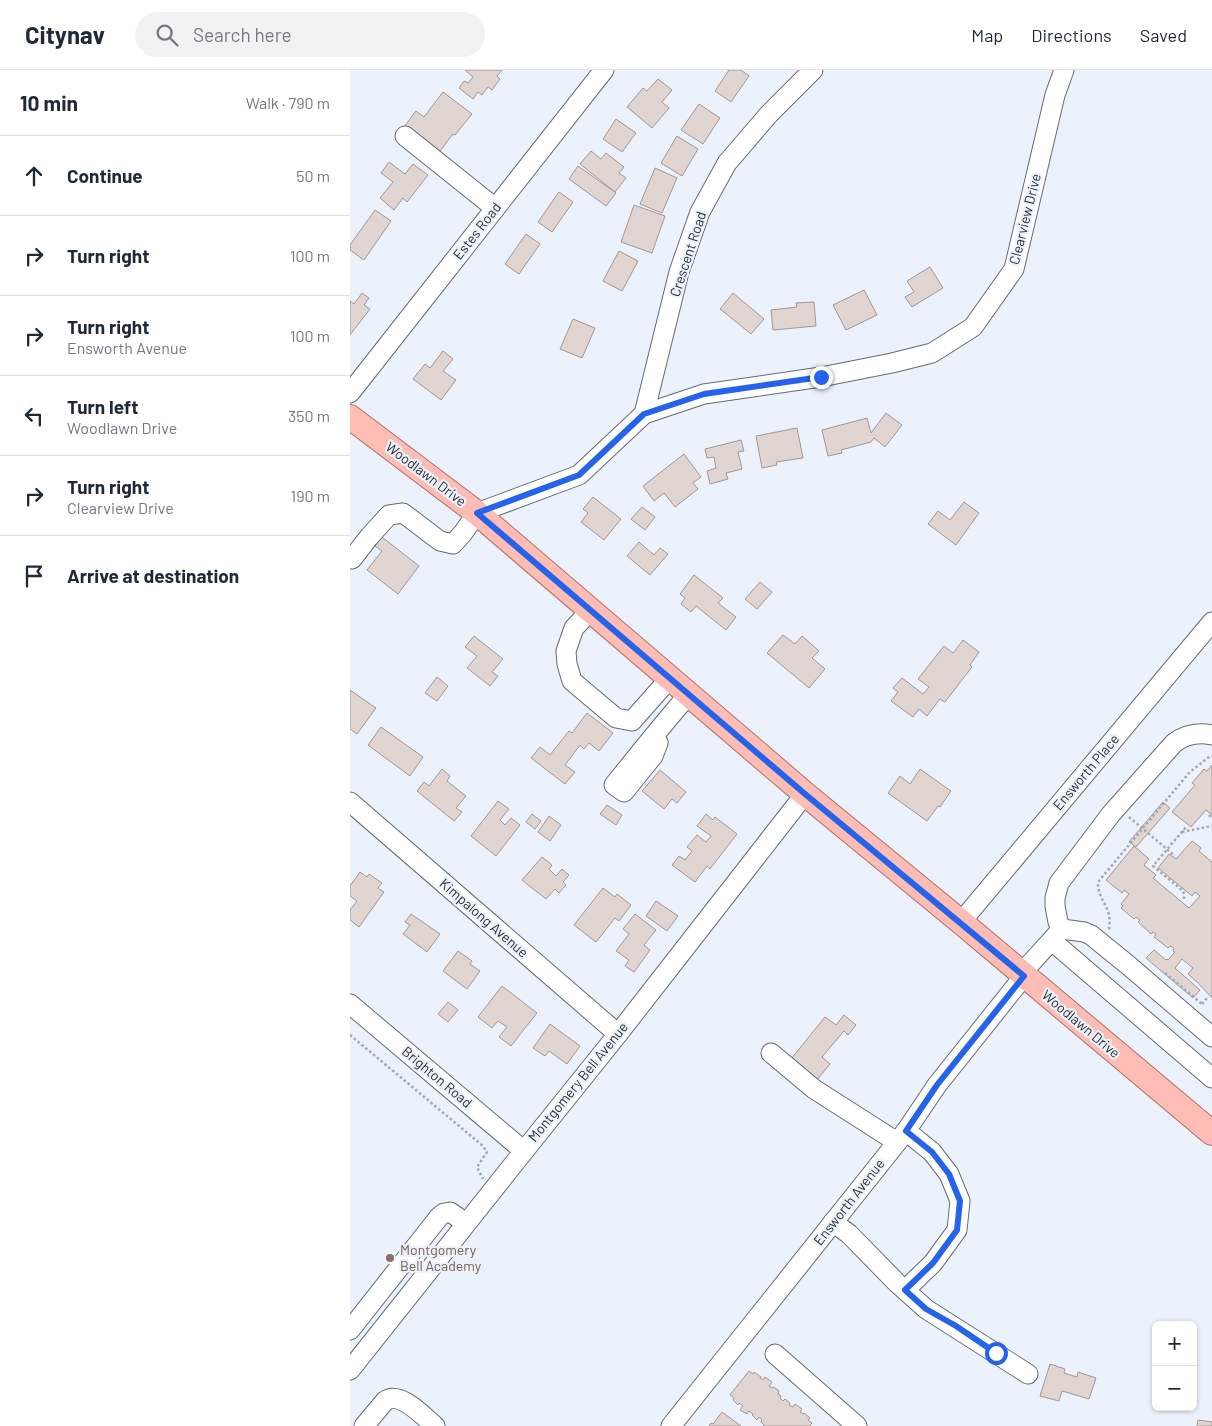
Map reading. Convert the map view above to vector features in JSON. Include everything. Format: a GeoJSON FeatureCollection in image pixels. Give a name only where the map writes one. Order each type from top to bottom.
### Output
{"type":"FeatureCollection","features":[{"type":"Feature","properties":{"kind":"main road","name":"Woodlawn Drive"},"geometry":{"type":"LineString","coordinates":[[350,417],[477,513],[805,794],[1212,1133]]}},
{"type":"Feature","properties":{"kind":"street","name":"Estes Road"},"geometry":{"type":"LineString","coordinates":[[350,393],[604,70]]}},
{"type":"Feature","properties":{"kind":"street","name":"Crescent Road"},"geometry":{"type":"LineString","coordinates":[[644,414],[679,272],[700,212],[727,163],[769,114],[813,70]]}},
{"type":"Feature","properties":{"kind":"street","name":"Clearview Drive"},"geometry":{"type":"LineString","coordinates":[[477,513],[579,475],[644,414],[704,394],[821,377],[892,363],[932,352],[973,328],[1014,269],[1056,95],[1064,70]]}},
{"type":"Feature","properties":{"kind":"street"},"geometry":{"type":"LineString","coordinates":[[406,136],[495,208]]}},
{"type":"Feature","properties":{"kind":"street"},"geometry":{"type":"LineString","coordinates":[[352,559],[389,515],[403,513],[440,541],[453,544],[463,534],[477,513]]}},
{"type":"Feature","properties":{"kind":"street"},"geometry":{"type":"LineString","coordinates":[[591,610],[574,628],[566,651],[567,664],[572,681],[591,698],[616,718],[632,721],[670,678]]}},
{"type":"Feature","properties":{"kind":"street","name":"Ensworth Place"},"geometry":{"type":"LineString","coordinates":[[961,922],[1212,622]]}},
{"type":"Feature","properties":{"kind":"street"},"geometry":{"type":"LineString","coordinates":[[652,738],[689,694]]}},
{"type":"Feature","properties":{"kind":"street"},"geometry":{"type":"LineString","coordinates":[[1057,935],[1058,922],[1055,898],[1059,883],[1111,814],[1174,743],[1184,736],[1192,734],[1212,735]]}},
{"type":"Feature","properties":{"kind":"street","name":"Montgomery Bell Avenue"},"geometry":{"type":"LineString","coordinates":[[350,1370],[618,1034],[805,794]]}},
{"type":"Feature","properties":{"kind":"street","name":"Kimpalong Avenue"},"geometry":{"type":"LineString","coordinates":[[350,802],[618,1034]]}},
{"type":"Feature","properties":{"kind":"street"},"geometry":{"type":"LineString","coordinates":[[1057,935],[1084,932],[1090,934],[1128,964],[1212,1038]]}},
{"type":"Feature","properties":{"kind":"street"},"geometry":{"type":"LineString","coordinates":[[1057,935],[1212,1078]]}},
{"type":"Feature","properties":{"kind":"street","name":"Ensworth Avenue"},"geometry":{"type":"LineString","coordinates":[[671,1426],[901,1136],[937,1085],[1023,975],[1057,935]]}},
{"type":"Feature","properties":{"kind":"street","name":"Brighton Road"},"geometry":{"type":"LineString","coordinates":[[350,1004],[524,1151]]}},
{"type":"Feature","properties":{"kind":"street"},"geometry":{"type":"LineString","coordinates":[[771,1053],[814,1089],[932,1152],[949,1174],[960,1201],[957,1230],[933,1263],[905,1290]]}},
{"type":"Feature","properties":{"kind":"street"},"geometry":{"type":"LineString","coordinates":[[350,1330],[439,1217],[444,1213],[450,1212],[466,1223]]}},
{"type":"Feature","properties":{"kind":"street"},"geometry":{"type":"LineString","coordinates":[[833,1222],[849,1234],[926,1309],[956,1326],[1028,1374]]}},
{"type":"Feature","properties":{"kind":"street"},"geometry":{"type":"LineString","coordinates":[[775,1354],[857,1426]]}},
{"type":"Feature","properties":{"kind":"street"},"geometry":{"type":"LineString","coordinates":[[364,1426],[389,1398],[401,1400],[410,1405],[435,1426]]}},
{"type":"Feature","properties":{"kind":"path"},"geometry":{"type":"LineString","coordinates":[[1116,933],[1109,928],[1110,917],[1100,893],[1098,882],[1190,773],[1206,758],[1212,756]]}},
{"type":"Feature","properties":{"kind":"path"},"geometry":{"type":"LineString","coordinates":[[1209,815],[1212,818]]}},
{"type":"Feature","properties":{"kind":"path"},"geometry":{"type":"LineString","coordinates":[[1129,817],[1175,856]]}},
{"type":"Feature","properties":{"kind":"path"},"geometry":{"type":"LineString","coordinates":[[1184,900],[1183,891],[1153,866],[1186,826]]}},
{"type":"Feature","properties":{"kind":"path"},"geometry":{"type":"LineString","coordinates":[[1181,832],[1212,826]]}},
{"type":"Feature","properties":{"kind":"path"},"geometry":{"type":"LineString","coordinates":[[1158,968],[1202,1004]]}},
{"type":"Feature","properties":{"kind":"path"},"geometry":{"type":"LineString","coordinates":[[350,1035],[483,1146],[487,1152],[477,1167],[483,1180]]}},
{"type":"Feature","properties":{"kind":"building"},"geometry":{"type":"Polygon","coordinates":[[[465,70],[502,70],[497,76],[500,79],[492,90],[488,87],[482,95],[478,92],[473,99],[459,88],[464,81],[468,83],[473,77],[465,70]]]}},
{"type":"Feature","properties":{"kind":"building"},"geometry":{"type":"Polygon","coordinates":[[[729,70],[741,70],[749,76],[731,102],[715,91],[729,70]]]}},
{"type":"Feature","properties":{"kind":"building"},"geometry":{"type":"Polygon","coordinates":[[[658,79],[672,90],[662,102],[669,108],[652,128],[627,107],[643,88],[647,91],[658,79]]]}},
{"type":"Feature","properties":{"kind":"building"},"geometry":{"type":"Polygon","coordinates":[[[443,92],[472,114],[440,151],[417,133],[412,139],[401,131],[416,111],[424,117],[443,92]]]}},
{"type":"Feature","properties":{"kind":"building"},"geometry":{"type":"Polygon","coordinates":[[[699,104],[720,118],[703,144],[681,130],[699,104]]]}},
{"type":"Feature","properties":{"kind":"building"},"geometry":{"type":"Polygon","coordinates":[[[616,119],[636,133],[622,152],[603,139],[616,119]]]}},
{"type":"Feature","properties":{"kind":"building"},"geometry":{"type":"Polygon","coordinates":[[[677,136],[698,149],[682,176],[661,163],[677,136]]]}},
{"type":"Feature","properties":{"kind":"building"},"geometry":{"type":"Polygon","coordinates":[[[591,151],[601,159],[606,153],[624,167],[619,173],[626,178],[615,192],[580,164],[591,151]]]}},
{"type":"Feature","properties":{"kind":"building"},"geometry":{"type":"Polygon","coordinates":[[[389,162],[405,174],[413,164],[428,175],[407,202],[403,198],[394,210],[380,198],[393,182],[381,173],[389,162]]]}},
{"type":"Feature","properties":{"kind":"building"},"geometry":{"type":"Polygon","coordinates":[[[578,166],[616,193],[606,206],[569,179],[578,166]]]}},
{"type":"Feature","properties":{"kind":"building"},"geometry":{"type":"Polygon","coordinates":[[[655,168],[677,178],[662,213],[640,204],[655,168]]]}},
{"type":"Feature","properties":{"kind":"building"},"geometry":{"type":"Polygon","coordinates":[[[559,192],[573,202],[552,232],[538,222],[559,192]]]}},
{"type":"Feature","properties":{"kind":"building"},"geometry":{"type":"Polygon","coordinates":[[[634,205],[665,216],[652,253],[621,242],[634,205]]]}},
{"type":"Feature","properties":{"kind":"building"},"geometry":{"type":"Polygon","coordinates":[[[375,210],[391,221],[364,260],[350,250],[350,245],[375,210]]]}},
{"type":"Feature","properties":{"kind":"building"},"geometry":{"type":"Polygon","coordinates":[[[526,234],[540,244],[519,274],[505,264],[526,234]]]}},
{"type":"Feature","properties":{"kind":"building"},"geometry":{"type":"Polygon","coordinates":[[[619,251],[638,261],[622,291],[603,281],[619,251]]]}},
{"type":"Feature","properties":{"kind":"building"},"geometry":{"type":"Polygon","coordinates":[[[930,267],[943,288],[912,307],[905,297],[914,292],[907,281],[930,267]]]}},
{"type":"Feature","properties":{"kind":"building"},"geometry":{"type":"Polygon","coordinates":[[[864,290],[877,315],[846,330],[833,305],[864,290]]]}},
{"type":"Feature","properties":{"kind":"building"},"geometry":{"type":"Polygon","coordinates":[[[362,293],[369,298],[364,305],[370,309],[350,335],[350,301],[354,304],[362,293]]]}},
{"type":"Feature","properties":{"kind":"building"},"geometry":{"type":"Polygon","coordinates":[[[733,293],[764,319],[751,334],[720,309],[733,293]]]}},
{"type":"Feature","properties":{"kind":"building"},"geometry":{"type":"Polygon","coordinates":[[[814,302],[816,326],[773,330],[771,310],[797,307],[796,303],[814,302]]]}},
{"type":"Feature","properties":{"kind":"building"},"geometry":{"type":"Polygon","coordinates":[[[573,319],[595,328],[582,358],[560,349],[573,319]]]}},
{"type":"Feature","properties":{"kind":"building"},"geometry":{"type":"Polygon","coordinates":[[[443,351],[453,359],[443,371],[456,380],[441,400],[413,379],[425,364],[430,368],[443,351]]]}},
{"type":"Feature","properties":{"kind":"building"},"geometry":{"type":"Polygon","coordinates":[[[886,413],[902,425],[885,447],[874,438],[871,442],[841,450],[842,453],[828,456],[822,430],[867,418],[871,433],[886,413]]]}},
{"type":"Feature","properties":{"kind":"building"},"geometry":{"type":"Polygon","coordinates":[[[797,428],[803,458],[776,462],[777,465],[762,468],[756,436],[797,428]]]}},
{"type":"Feature","properties":{"kind":"building"},"geometry":{"type":"Polygon","coordinates":[[[741,440],[744,451],[738,452],[742,469],[726,473],[728,479],[710,484],[707,471],[716,468],[714,457],[707,458],[705,449],[741,440]]]}},
{"type":"Feature","properties":{"kind":"building"},"geometry":{"type":"Polygon","coordinates":[[[684,454],[701,477],[693,483],[698,489],[675,507],[664,493],[654,501],[643,486],[684,454]]]}},
{"type":"Feature","properties":{"kind":"building"},"geometry":{"type":"Polygon","coordinates":[[[593,497],[621,519],[604,540],[581,522],[588,513],[583,509],[593,497]]]}},
{"type":"Feature","properties":{"kind":"building"},"geometry":{"type":"Polygon","coordinates":[[[964,502],[979,513],[956,545],[928,524],[938,511],[950,520],[964,502]]]}},
{"type":"Feature","properties":{"kind":"building"},"geometry":{"type":"Polygon","coordinates":[[[642,507],[655,517],[645,530],[631,519],[642,507]]]}},
{"type":"Feature","properties":{"kind":"building"},"geometry":{"type":"Polygon","coordinates":[[[382,537],[419,566],[398,594],[367,570],[382,551],[375,546],[382,537]]]}},
{"type":"Feature","properties":{"kind":"building"},"geometry":{"type":"Polygon","coordinates":[[[639,542],[654,555],[660,548],[668,554],[650,575],[627,556],[639,542]]]}},
{"type":"Feature","properties":{"kind":"building"},"geometry":{"type":"Polygon","coordinates":[[[694,575],[723,598],[718,603],[736,617],[726,630],[696,606],[691,612],[681,604],[685,598],[680,594],[694,575]]]}},
{"type":"Feature","properties":{"kind":"building"},"geometry":{"type":"Polygon","coordinates":[[[760,582],[772,592],[757,609],[745,599],[760,582]]]}},
{"type":"Feature","properties":{"kind":"building"},"geometry":{"type":"Polygon","coordinates":[[[783,635],[795,644],[802,636],[819,651],[812,658],[825,669],[809,688],[767,653],[783,635]]]}},
{"type":"Feature","properties":{"kind":"building"},"geometry":{"type":"Polygon","coordinates":[[[474,636],[503,659],[492,672],[498,676],[490,686],[467,668],[477,656],[465,647],[474,636]]]}},
{"type":"Feature","properties":{"kind":"building"},"geometry":{"type":"Polygon","coordinates":[[[963,640],[979,652],[970,665],[972,667],[945,702],[940,699],[927,716],[919,709],[913,717],[891,701],[898,692],[893,688],[902,678],[923,694],[929,687],[918,679],[944,646],[953,653],[963,640]]]}},
{"type":"Feature","properties":{"kind":"building"},"geometry":{"type":"Polygon","coordinates":[[[437,677],[448,686],[437,701],[425,693],[437,677]]]}},
{"type":"Feature","properties":{"kind":"building"},"geometry":{"type":"Polygon","coordinates":[[[350,690],[376,708],[357,734],[350,729],[350,690]]]}},
{"type":"Feature","properties":{"kind":"building"},"geometry":{"type":"Polygon","coordinates":[[[587,713],[613,733],[599,751],[589,743],[584,749],[580,745],[565,765],[575,772],[565,784],[531,758],[540,747],[550,755],[569,731],[572,733],[587,713]]]}},
{"type":"Feature","properties":{"kind":"building"},"geometry":{"type":"Polygon","coordinates":[[[381,727],[423,757],[410,776],[368,745],[381,727]]]}},
{"type":"Feature","properties":{"kind":"building"},"geometry":{"type":"Polygon","coordinates":[[[1212,765],[1212,815],[1206,810],[1191,827],[1172,812],[1195,785],[1192,783],[1204,769],[1207,771],[1212,765]]]}},
{"type":"Feature","properties":{"kind":"building"},"geometry":{"type":"Polygon","coordinates":[[[442,769],[450,776],[447,781],[466,796],[456,808],[462,812],[454,821],[417,791],[424,782],[429,786],[442,769]]]}},
{"type":"Feature","properties":{"kind":"building"},"geometry":{"type":"Polygon","coordinates":[[[920,769],[951,791],[927,821],[888,793],[900,776],[910,784],[920,769]]]}},
{"type":"Feature","properties":{"kind":"building"},"geometry":{"type":"Polygon","coordinates":[[[660,770],[686,792],[677,803],[672,799],[664,809],[642,791],[660,770]]]}},
{"type":"Feature","properties":{"kind":"building"},"geometry":{"type":"Polygon","coordinates":[[[498,801],[509,809],[500,820],[505,825],[511,818],[520,825],[496,856],[471,836],[498,801]]]}},
{"type":"Feature","properties":{"kind":"building"},"geometry":{"type":"Polygon","coordinates":[[[1163,802],[1170,808],[1136,847],[1129,842],[1163,802]]]}},
{"type":"Feature","properties":{"kind":"building"},"geometry":{"type":"Polygon","coordinates":[[[607,805],[622,815],[616,825],[600,814],[607,805]]]}},
{"type":"Feature","properties":{"kind":"building"},"geometry":{"type":"Polygon","coordinates":[[[532,814],[541,821],[535,829],[526,822],[532,814]]]}},
{"type":"Feature","properties":{"kind":"building"},"geometry":{"type":"Polygon","coordinates":[[[706,814],[713,820],[715,817],[737,834],[710,869],[707,866],[695,882],[672,865],[679,856],[685,860],[692,851],[687,847],[697,835],[706,842],[711,836],[697,826],[706,814]]]}},
{"type":"Feature","properties":{"kind":"building"},"geometry":{"type":"Polygon","coordinates":[[[549,816],[561,825],[550,841],[538,832],[549,816]]]}},
{"type":"Feature","properties":{"kind":"building"},"geometry":{"type":"Polygon","coordinates":[[[1192,841],[1201,848],[1199,851],[1212,862],[1212,998],[1188,974],[1193,968],[1182,959],[1175,968],[1200,990],[1193,998],[1146,958],[1154,950],[1168,960],[1175,952],[1173,951],[1174,948],[1170,946],[1168,948],[1154,937],[1156,934],[1153,932],[1151,934],[1138,922],[1140,920],[1136,917],[1134,919],[1121,908],[1123,906],[1121,904],[1129,894],[1124,890],[1122,893],[1106,880],[1134,846],[1149,859],[1144,865],[1156,875],[1153,878],[1189,908],[1200,896],[1195,892],[1192,896],[1158,868],[1169,854],[1176,859],[1192,841]]]}},
{"type":"Feature","properties":{"kind":"building"},"geometry":{"type":"Polygon","coordinates":[[[542,857],[552,865],[549,869],[556,876],[562,869],[569,875],[563,882],[566,885],[559,893],[555,889],[546,899],[522,880],[542,857]]]}},
{"type":"Feature","properties":{"kind":"building"},"geometry":{"type":"Polygon","coordinates":[[[360,872],[367,877],[369,874],[382,883],[378,888],[384,892],[359,927],[350,920],[350,910],[357,901],[350,896],[350,886],[360,872]]]}},
{"type":"Feature","properties":{"kind":"building"},"geometry":{"type":"Polygon","coordinates":[[[603,888],[615,897],[617,894],[631,905],[619,921],[615,918],[596,942],[574,925],[603,888]]]}},
{"type":"Feature","properties":{"kind":"building"},"geometry":{"type":"Polygon","coordinates":[[[656,901],[678,916],[667,931],[646,916],[656,901]]]}},
{"type":"Feature","properties":{"kind":"building"},"geometry":{"type":"Polygon","coordinates":[[[411,914],[440,934],[427,952],[403,934],[410,925],[405,922],[411,914]]]}},
{"type":"Feature","properties":{"kind":"building"},"geometry":{"type":"Polygon","coordinates":[[[635,914],[656,930],[644,945],[650,950],[634,972],[625,966],[629,960],[616,951],[629,934],[623,929],[635,914]]]}},
{"type":"Feature","properties":{"kind":"building"},"geometry":{"type":"Polygon","coordinates":[[[458,951],[472,961],[470,964],[480,971],[467,989],[443,971],[458,951]]]}},
{"type":"Feature","properties":{"kind":"building"},"geometry":{"type":"Polygon","coordinates":[[[502,986],[537,1013],[511,1046],[499,1037],[507,1027],[498,1021],[492,1028],[478,1017],[502,986]]]}},
{"type":"Feature","properties":{"kind":"building"},"geometry":{"type":"Polygon","coordinates":[[[448,1002],[458,1010],[448,1022],[438,1014],[448,1002]]]}},
{"type":"Feature","properties":{"kind":"building"},"geometry":{"type":"Polygon","coordinates":[[[844,1015],[856,1025],[848,1035],[844,1031],[822,1057],[830,1064],[817,1080],[791,1059],[825,1017],[836,1025],[844,1015]]]}},
{"type":"Feature","properties":{"kind":"building"},"geometry":{"type":"Polygon","coordinates":[[[550,1024],[580,1046],[567,1064],[549,1051],[545,1056],[533,1048],[550,1024]]]}},
{"type":"Feature","properties":{"kind":"building"},"geometry":{"type":"Polygon","coordinates":[[[1050,1364],[1065,1369],[1064,1373],[1077,1377],[1078,1372],[1096,1378],[1089,1399],[1062,1391],[1059,1401],[1040,1396],[1050,1364]]]}},
{"type":"Feature","properties":{"kind":"building"},"geometry":{"type":"Polygon","coordinates":[[[749,1371],[753,1374],[754,1372],[763,1380],[765,1377],[772,1382],[769,1386],[779,1391],[778,1394],[783,1401],[785,1399],[790,1403],[789,1405],[793,1407],[795,1404],[802,1409],[800,1412],[810,1418],[808,1420],[812,1423],[811,1426],[763,1426],[762,1420],[759,1417],[757,1420],[749,1411],[747,1414],[740,1410],[743,1406],[739,1403],[738,1405],[730,1395],[749,1371]]]}},
{"type":"Feature","properties":{"kind":"building"},"geometry":{"type":"Polygon","coordinates":[[[722,1412],[741,1426],[709,1426],[711,1423],[713,1424],[722,1412]]]}},
{"type":"Feature","properties":{"kind":"building"},"geometry":{"type":"Polygon","coordinates":[[[1198,1420],[1212,1422],[1212,1426],[1197,1426],[1198,1420]]]}},
{"type":"Feature","properties":{"kind":"place","name":"Montgomery Bell Academy"},"geometry":{"type":"Point","coordinates":[390,1258]}},
{"type":"Feature","properties":{"kind":"route"},"geometry":{"type":"LineString","coordinates":[[821,377],[704,394],[644,414],[579,475],[477,513],[805,794],[1024,976],[937,1085],[906,1131],[932,1152],[949,1174],[960,1201],[957,1230],[933,1263],[905,1290],[926,1309],[956,1326],[996,1353]]}}]}
